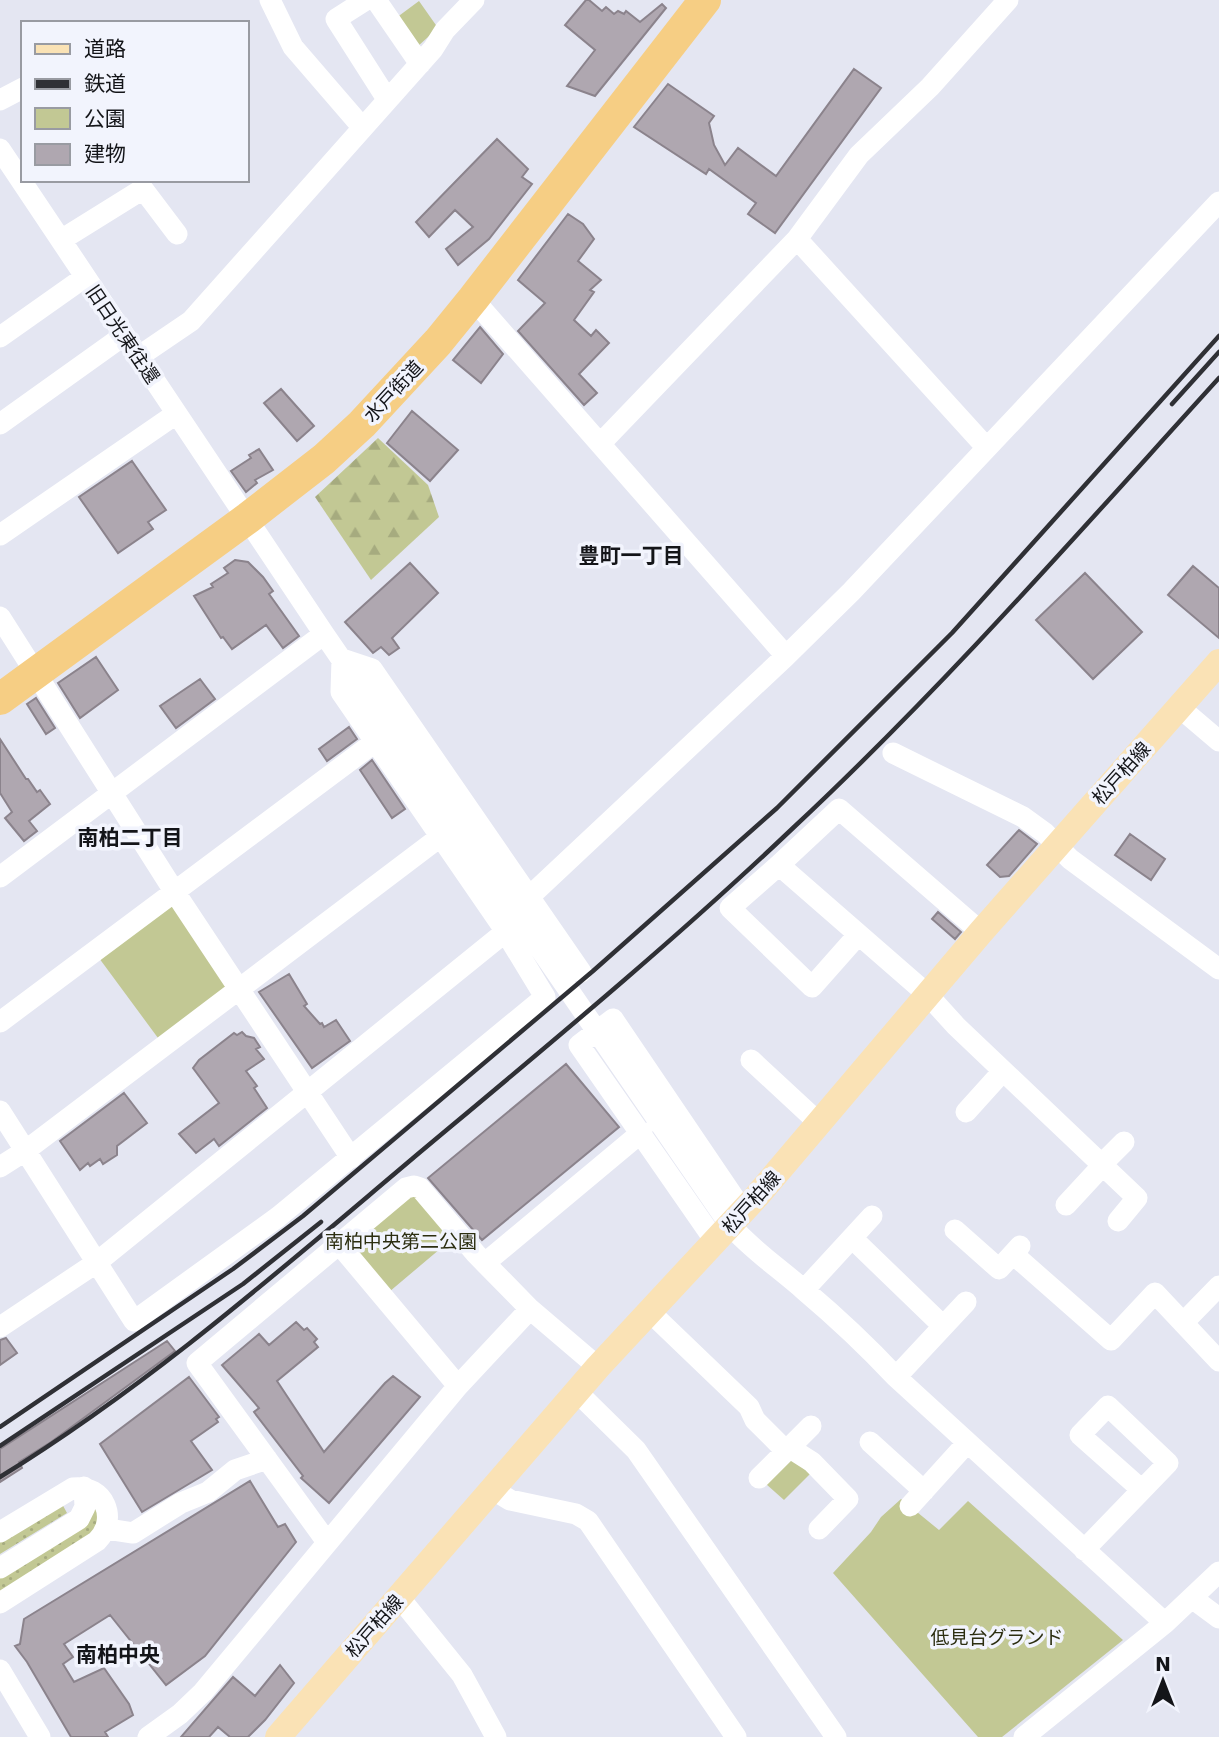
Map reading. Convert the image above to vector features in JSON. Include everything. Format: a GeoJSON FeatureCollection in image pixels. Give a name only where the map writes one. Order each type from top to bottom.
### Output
{"type":"FeatureCollection","features":[{"type":"Feature","properties":{"kind":"highway","name":"水戸街道"},"geometry":{"type":"LineString","coordinates":[[0,699],[248,518],[324,459],[362,424],[474,299],[705,0]]}},
{"type":"Feature","properties":{"kind":"main road","name":"松戸柏線"},"geometry":{"type":"LineString","coordinates":[[278,1737],[598,1367],[820,1124],[927,994],[1219,662]]}},
{"type":"Feature","properties":{"kind":"street"},"geometry":{"type":"LineString","coordinates":[[270,0],[293,47],[362,127]]}},
{"type":"Feature","properties":{"kind":"street"},"geometry":{"type":"LineString","coordinates":[[366,0],[336,19],[387,99]]}},
{"type":"Feature","properties":{"kind":"street"},"geometry":{"type":"LineString","coordinates":[[376,0],[420,64]]}},
{"type":"Feature","properties":{"kind":"street"},"geometry":{"type":"LineString","coordinates":[[600,444],[797,239],[859,155],[930,87],[1007,0]]}},
{"type":"Feature","properties":{"kind":"street"},"geometry":{"type":"LineString","coordinates":[[138,357],[191,321],[420,64],[444,30],[472,1]]}},
{"type":"Feature","properties":{"kind":"street"},"geometry":{"type":"LineString","coordinates":[[0,100],[21,89]]}},
{"type":"Feature","properties":{"kind":"street","name":"旧日光東往還"},"geometry":{"type":"LineString","coordinates":[[0,149],[21,180]]}},
{"type":"Feature","properties":{"kind":"street","name":"旧日光東往還"},"geometry":{"type":"LineString","coordinates":[[22,182],[480,862],[646,1128]]}},
{"type":"Feature","properties":{"kind":"street"},"geometry":{"type":"LineString","coordinates":[[61,240],[143,189],[177,234]]}},
{"type":"Feature","properties":{"kind":"street"},"geometry":{"type":"LineString","coordinates":[[1,1324],[96,1263],[505,933],[532,903],[900,542],[986,447],[1219,202]]}},
{"type":"Feature","properties":{"kind":"street"},"geometry":{"type":"LineString","coordinates":[[797,239],[986,447]]}},
{"type":"Feature","properties":{"kind":"street"},"geometry":{"type":"LineString","coordinates":[[0,338],[85,277]]}},
{"type":"Feature","properties":{"kind":"street"},"geometry":{"type":"LineString","coordinates":[[474,299],[786,656]]}},
{"type":"Feature","properties":{"kind":"street"},"geometry":{"type":"LineString","coordinates":[[0,424],[124,336]]}},
{"type":"Feature","properties":{"kind":"street"},"geometry":{"type":"LineString","coordinates":[[0,535],[176,414]]}},
{"type":"Feature","properties":{"kind":"street"},"geometry":{"type":"LineString","coordinates":[[0,617],[174,891],[351,1158]]}},
{"type":"Feature","properties":{"kind":"street"},"geometry":{"type":"LineString","coordinates":[[0,877],[324,634]]}},
{"type":"Feature","properties":{"kind":"street"},"geometry":{"type":"LineString","coordinates":[[0,1111],[134,1321],[278,1217],[545,997],[505,933],[341,692],[342,659],[372,669],[581,972]]}},
{"type":"Feature","properties":{"kind":"street"},"geometry":{"type":"LineString","coordinates":[[1179,707],[1219,741]]}},
{"type":"Feature","properties":{"kind":"street"},"geometry":{"type":"LineString","coordinates":[[0,1022],[375,742]]}},
{"type":"Feature","properties":{"kind":"street"},"geometry":{"type":"LineString","coordinates":[[893,754],[1023,817],[1058,845],[1060,851],[1070,859],[1219,969]]}},
{"type":"Feature","properties":{"kind":"street"},"geometry":{"type":"LineString","coordinates":[[858,935],[812,987],[730,908],[839,809],[981,932]]}},
{"type":"Feature","properties":{"kind":"street"},"geometry":{"type":"LineString","coordinates":[[0,1167],[25,1151],[440,837]]}},
{"type":"Feature","properties":{"kind":"street"},"geometry":{"type":"LineString","coordinates":[[779,865],[927,994],[1003,1071],[1137,1198],[1118,1221]]}},
{"type":"Feature","properties":{"kind":"street"},"geometry":{"type":"LineString","coordinates":[[729,1226],[667,1099],[613,1019],[579,1045],[729,1226],[869,1349],[895,1377],[1165,1623]]}},
{"type":"Feature","properties":{"kind":"street"},"geometry":{"type":"LineString","coordinates":[[751,1059],[820,1124]]}},
{"type":"Feature","properties":{"kind":"street"},"geometry":{"type":"LineString","coordinates":[[966,1112],[1003,1071]]}},
{"type":"Feature","properties":{"kind":"street"},"geometry":{"type":"LineString","coordinates":[[485,1263],[646,1128],[667,1099]]}},
{"type":"Feature","properties":{"kind":"street"},"geometry":{"type":"LineString","coordinates":[[1066,1205],[1124,1142]]}},
{"type":"Feature","properties":{"kind":"street"},"geometry":{"type":"LineString","coordinates":[[327,1542],[197,1363],[406,1188],[421,1188],[485,1263],[530,1309],[598,1367]]}},
{"type":"Feature","properties":{"kind":"street"},"geometry":{"type":"LineString","coordinates":[[804,1290],[872,1216]]}},
{"type":"Feature","properties":{"kind":"street"},"geometry":{"type":"LineString","coordinates":[[954,1230],[999,1269],[1017,1250],[1111,1340],[1155,1293],[1219,1361]]}},
{"type":"Feature","properties":{"kind":"street"},"geometry":{"type":"LineString","coordinates":[[852,1238],[943,1326]]}},
{"type":"Feature","properties":{"kind":"street"},"geometry":{"type":"LineString","coordinates":[[340,1244],[458,1386]]}},
{"type":"Feature","properties":{"kind":"street"},"geometry":{"type":"LineString","coordinates":[[1183,1323],[1219,1286]]}},
{"type":"Feature","properties":{"kind":"street"},"geometry":{"type":"LineString","coordinates":[[895,1377],[966,1303]]}},
{"type":"Feature","properties":{"kind":"street"},"geometry":{"type":"LineString","coordinates":[[148,1737],[180,1714],[203,1692],[458,1386],[530,1309]]}},
{"type":"Feature","properties":{"kind":"street"},"geometry":{"type":"LineString","coordinates":[[650,1311],[749,1407],[755,1420],[780,1445],[812,1462],[848,1499],[819,1529]]}},
{"type":"Feature","properties":{"kind":"street"},"geometry":{"type":"LineString","coordinates":[[577,1392],[636,1450],[836,1737]]}},
{"type":"Feature","properties":{"kind":"street"},"geometry":{"type":"LineString","coordinates":[[759,1478],[811,1426]]}},
{"type":"Feature","properties":{"kind":"street"},"geometry":{"type":"LineString","coordinates":[[870,1442],[917,1498],[967,1443]]}},
{"type":"Feature","properties":{"kind":"street"},"geometry":{"type":"LineString","coordinates":[[107,1529],[134,1533],[181,1503],[208,1492],[235,1470],[267,1459]]}},
{"type":"Feature","properties":{"kind":"street"},"geometry":{"type":"LineString","coordinates":[[0,1568],[79,1520],[85,1507],[85,1487]]}},
{"type":"Feature","properties":{"kind":"street"},"geometry":{"type":"LineString","coordinates":[[0,1532],[65,1491],[85,1487],[98,1495],[106,1507],[109,1522],[97,1541],[0,1603]]}},
{"type":"Feature","properties":{"kind":"street"},"geometry":{"type":"LineString","coordinates":[[492,1489],[510,1500],[576,1514],[588,1521],[736,1737]]}},
{"type":"Feature","properties":{"kind":"street"},"geometry":{"type":"LineString","coordinates":[[1084,1550],[1142,1490]]}},
{"type":"Feature","properties":{"kind":"street"},"geometry":{"type":"LineString","coordinates":[[1024,1737],[1165,1623],[1219,1572]]}},
{"type":"Feature","properties":{"kind":"street"},"geometry":{"type":"LineString","coordinates":[[399,1597],[462,1675],[496,1737]]}},
{"type":"Feature","properties":{"kind":"street"},"geometry":{"type":"LineString","coordinates":[[1192,1598],[1219,1618]]}},
{"type":"Feature","properties":{"kind":"street"},"geometry":{"type":"LineString","coordinates":[[0,1670],[40,1737]]}},
{"type":"Feature","properties":{"kind":"green space"},"geometry":{"type":"Polygon","coordinates":[[[419,1],[438,28],[417,47],[396,18],[419,1]]]}},
{"type":"Feature","properties":{"kind":"green space"},"geometry":{"type":"Polygon","coordinates":[[[378,438],[428,485],[439,517],[371,580],[315,497],[378,438]]]}},
{"type":"Feature","properties":{"kind":"green space"},"geometry":{"type":"Polygon","coordinates":[[[168,903],[176,905],[226,981],[225,990],[158,1038],[99,958],[168,903]]]}},
{"type":"Feature","properties":{"kind":"green space","name":"南柏中央第二公園"},"geometry":{"type":"Polygon","coordinates":[[[409,1192],[417,1194],[453,1238],[389,1292],[352,1247],[409,1192]]]}},
{"type":"Feature","properties":{"kind":"green space"},"geometry":{"type":"Polygon","coordinates":[[[790,1461],[795,1461],[810,1474],[784,1500],[766,1484],[790,1461]]]}},
{"type":"Feature","properties":{"kind":"green space","name":"低見台グランド"},"geometry":{"type":"Polygon","coordinates":[[[901,1499],[939,1530],[968,1501],[1123,1640],[1002,1737],[978,1737],[833,1573],[871,1532],[881,1517],[901,1499]]]}},
{"type":"Feature","properties":{"kind":"green space"},"geometry":{"type":"Polygon","coordinates":[[[89,1501],[99,1514],[96,1528],[85,1538],[0,1593],[0,1574],[89,1501]]]}},
{"type":"Feature","properties":{"kind":"green space"},"geometry":{"type":"Polygon","coordinates":[[[61,1502],[67,1513],[0,1554],[0,1540],[61,1502]]]}},
{"type":"Feature","properties":{"kind":"building"},"geometry":{"type":"Polygon","coordinates":[[[586,0],[602,11],[606,7],[614,14],[618,11],[624,14],[626,11],[640,22],[662,4],[666,8],[595,96],[567,86],[595,50],[565,25],[586,0]]]}},
{"type":"Feature","properties":{"kind":"building"},"geometry":{"type":"Polygon","coordinates":[[[854,69],[881,88],[775,233],[748,214],[756,203],[709,169],[706,174],[634,127],[668,84],[714,116],[709,123],[714,145],[725,165],[738,148],[776,176],[854,69]]]}},
{"type":"Feature","properties":{"kind":"building"},"geometry":{"type":"Polygon","coordinates":[[[497,139],[528,169],[522,177],[532,184],[489,239],[458,265],[446,249],[473,227],[455,210],[429,237],[416,222],[497,139]]]}},
{"type":"Feature","properties":{"kind":"building"},"geometry":{"type":"Polygon","coordinates":[[[568,214],[583,224],[594,239],[578,261],[601,280],[590,290],[594,292],[574,320],[591,336],[596,330],[609,343],[579,374],[597,393],[584,405],[518,331],[545,303],[518,280],[568,214]]]}},
{"type":"Feature","properties":{"kind":"building"},"geometry":{"type":"Polygon","coordinates":[[[480,327],[503,354],[481,383],[453,360],[480,327]]]}},
{"type":"Feature","properties":{"kind":"building"},"geometry":{"type":"Polygon","coordinates":[[[281,389],[314,426],[297,441],[264,403],[281,389]]]}},
{"type":"Feature","properties":{"kind":"building"},"geometry":{"type":"Polygon","coordinates":[[[412,411],[458,450],[430,481],[387,443],[412,411]]]}},
{"type":"Feature","properties":{"kind":"building"},"geometry":{"type":"Polygon","coordinates":[[[259,449],[273,470],[255,480],[257,483],[246,492],[231,471],[251,458],[249,455],[259,449]]]}},
{"type":"Feature","properties":{"kind":"building"},"geometry":{"type":"Polygon","coordinates":[[[132,461],[166,510],[148,522],[153,529],[118,553],[79,497],[132,461]]]}},
{"type":"Feature","properties":{"kind":"building"},"geometry":{"type":"Polygon","coordinates":[[[235,560],[248,562],[263,577],[273,591],[269,594],[299,636],[283,648],[266,625],[232,649],[223,637],[221,638],[194,596],[213,587],[211,584],[228,573],[224,568],[235,560]]]}},
{"type":"Feature","properties":{"kind":"building"},"geometry":{"type":"Polygon","coordinates":[[[410,563],[438,593],[392,638],[399,648],[389,655],[381,647],[373,653],[345,622],[410,563]]]}},
{"type":"Feature","properties":{"kind":"building"},"geometry":{"type":"Polygon","coordinates":[[[1193,566],[1219,588],[1219,638],[1168,595],[1193,566]]]}},
{"type":"Feature","properties":{"kind":"building"},"geometry":{"type":"Polygon","coordinates":[[[1085,573],[1142,632],[1093,679],[1036,620],[1085,573]]]}},
{"type":"Feature","properties":{"kind":"building"},"geometry":{"type":"Polygon","coordinates":[[[96,657],[118,690],[80,718],[58,683],[96,657]]]}},
{"type":"Feature","properties":{"kind":"building"},"geometry":{"type":"Polygon","coordinates":[[[200,679],[215,699],[176,728],[160,706],[200,679]]]}},
{"type":"Feature","properties":{"kind":"building"},"geometry":{"type":"Polygon","coordinates":[[[36,698],[55,728],[46,734],[27,704],[36,698]]]}},
{"type":"Feature","properties":{"kind":"building"},"geometry":{"type":"Polygon","coordinates":[[[349,727],[357,739],[327,761],[319,749],[349,727]]]}},
{"type":"Feature","properties":{"kind":"building"},"geometry":{"type":"Polygon","coordinates":[[[0,739],[26,779],[37,792],[40,790],[50,804],[29,821],[37,831],[24,841],[5,818],[12,812],[0,793],[0,739]]]}},
{"type":"Feature","properties":{"kind":"building"},"geometry":{"type":"Polygon","coordinates":[[[372,760],[405,809],[392,818],[360,770],[372,760]]]}},
{"type":"Feature","properties":{"kind":"building"},"geometry":{"type":"Polygon","coordinates":[[[1019,830],[1037,844],[1009,876],[1000,877],[987,865],[1019,830]]]}},
{"type":"Feature","properties":{"kind":"building"},"geometry":{"type":"Polygon","coordinates":[[[1130,834],[1165,859],[1151,880],[1115,855],[1130,834]]]}},
{"type":"Feature","properties":{"kind":"building"},"geometry":{"type":"Polygon","coordinates":[[[938,912],[961,932],[955,939],[932,919],[938,912]]]}},
{"type":"Feature","properties":{"kind":"building"},"geometry":{"type":"Polygon","coordinates":[[[289,974],[307,1004],[304,1006],[320,1024],[324,1027],[336,1020],[350,1041],[312,1068],[259,992],[289,974]]]}},
{"type":"Feature","properties":{"kind":"building"},"geometry":{"type":"Polygon","coordinates":[[[242,1032],[254,1038],[260,1047],[256,1049],[264,1059],[246,1071],[257,1086],[254,1088],[267,1108],[219,1146],[214,1139],[196,1153],[179,1134],[219,1103],[193,1068],[199,1060],[234,1033],[237,1035],[242,1032]]]}},
{"type":"Feature","properties":{"kind":"building"},"geometry":{"type":"Polygon","coordinates":[[[566,1064],[619,1127],[482,1240],[428,1178],[566,1064]]]}},
{"type":"Feature","properties":{"kind":"building"},"geometry":{"type":"Polygon","coordinates":[[[124,1093],[147,1123],[117,1146],[117,1155],[103,1164],[100,1159],[90,1166],[88,1163],[80,1170],[60,1141],[124,1093]]]}},
{"type":"Feature","properties":{"kind":"building"},"geometry":{"type":"Polygon","coordinates":[[[296,1322],[304,1330],[307,1328],[317,1339],[314,1342],[318,1347],[277,1381],[324,1452],[393,1376],[420,1397],[329,1503],[301,1478],[303,1476],[254,1412],[259,1408],[222,1365],[259,1334],[269,1345],[296,1322]]]}},
{"type":"Feature","properties":{"kind":"building"},"geometry":{"type":"Polygon","coordinates":[[[6,1338],[17,1353],[0,1365],[0,1340],[6,1338]]]}},
{"type":"Feature","properties":{"kind":"building"},"geometry":{"type":"Polygon","coordinates":[[[167,1341],[175,1351],[51,1442],[19,1462],[22,1468],[0,1482],[0,1449],[167,1341]]]}},
{"type":"Feature","properties":{"kind":"building"},"geometry":{"type":"Polygon","coordinates":[[[189,1377],[219,1417],[216,1419],[218,1422],[191,1441],[212,1470],[142,1512],[100,1444],[189,1377]]]}},
{"type":"Feature","properties":{"kind":"building"},"geometry":{"type":"Polygon","coordinates":[[[250,1481],[278,1527],[285,1524],[296,1542],[205,1656],[166,1685],[110,1615],[64,1644],[73,1657],[63,1664],[74,1682],[104,1668],[129,1704],[133,1715],[105,1732],[108,1737],[71,1737],[15,1646],[20,1644],[24,1619],[250,1481]]]}},
{"type":"Feature","properties":{"kind":"building"},"geometry":{"type":"Polygon","coordinates":[[[280,1665],[294,1683],[248,1737],[230,1737],[218,1727],[209,1737],[181,1737],[233,1677],[255,1696],[280,1665]]]}},
{"type":"Feature","properties":{"kind":"railway"},"geometry":{"type":"LineString","coordinates":[[0,1427],[233,1269],[303,1216],[593,971],[777,808],[952,633],[1219,336]]}},
{"type":"Feature","properties":{"kind":"railway"},"geometry":{"type":"LineString","coordinates":[[1172,404],[1219,352]]}},
{"type":"Feature","properties":{"kind":"railway"},"geometry":{"type":"LineString","coordinates":[[0,1477],[108,1405],[212,1326],[557,1037],[700,913],[793,828],[904,720],[1219,378]]}},
{"type":"Feature","properties":{"kind":"railway"},"geometry":{"type":"LineString","coordinates":[[0,1446],[243,1284],[321,1222]]}},
{"type":"Feature","properties":{"kind":"district","name":"豊町一丁目"},"geometry":{"type":"Point","coordinates":[631,556]}},
{"type":"Feature","properties":{"kind":"district","name":"南柏二丁目"},"geometry":{"type":"Point","coordinates":[130,838]}},
{"type":"Feature","properties":{"kind":"district","name":"南柏中央"},"geometry":{"type":"Point","coordinates":[118,1655]}}]}
